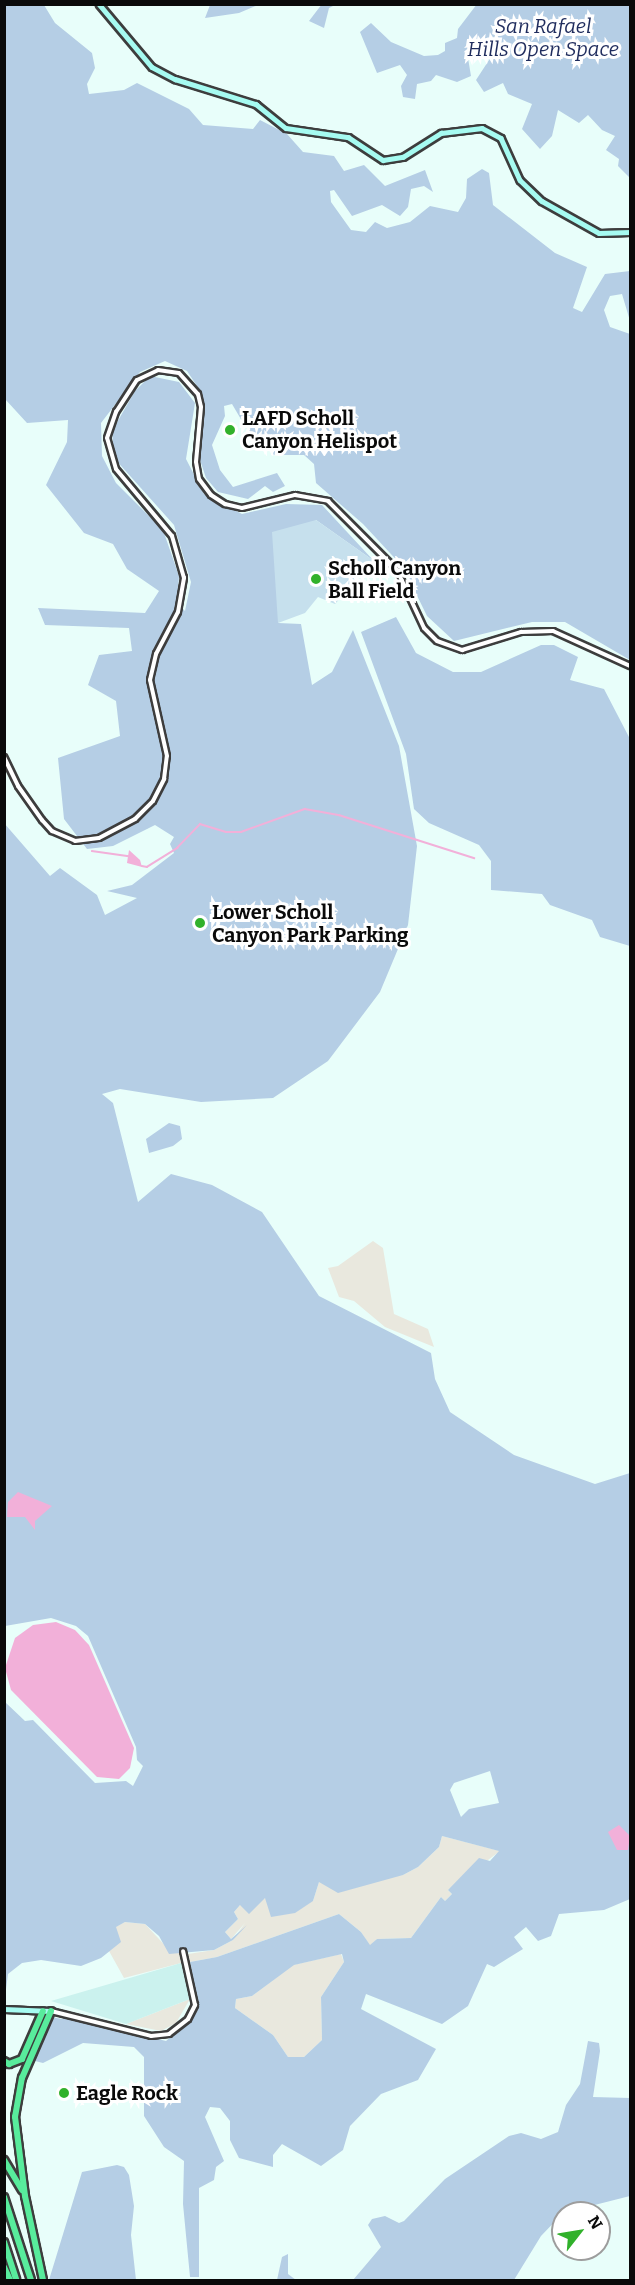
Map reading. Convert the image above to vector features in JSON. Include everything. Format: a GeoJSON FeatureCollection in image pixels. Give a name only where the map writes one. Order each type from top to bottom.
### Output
{"type":"FeatureCollection","features":[{"type":"Feature","properties":{"kind":"highway"},"geometry":{"type":"LineString","coordinates":[[4,2061],[9,2064],[22,2059],[43,2011]]}},
{"type":"Feature","properties":{"kind":"highway"},"geometry":{"type":"LineString","coordinates":[[43,2280],[25,2196],[15,2103],[22,2078],[51,2011]]}},
{"type":"Feature","properties":{"kind":"highway"},"geometry":{"type":"LineString","coordinates":[[4,2160],[14,2173],[25,2196]]}},
{"type":"Feature","properties":{"kind":"highway"},"geometry":{"type":"LineString","coordinates":[[4,2197],[31,2280]]}},
{"type":"Feature","properties":{"kind":"highway"},"geometry":{"type":"LineString","coordinates":[[4,2242],[16,2280]]}},
{"type":"Feature","properties":{"kind":"highway"},"geometry":{"type":"LineString","coordinates":[[4,2267],[10,2280]]}},
{"type":"Feature","properties":{"kind":"main road"},"geometry":{"type":"LineString","coordinates":[[99,4],[153,67],[175,79],[256,104],[286,128],[348,137],[383,160],[403,157],[441,133],[482,128],[493,132],[507,146],[520,180],[534,196],[590,229],[630,232]]}},
{"type":"Feature","properties":{"kind":"main road"},"geometry":{"type":"LineString","coordinates":[[7,2009],[51,2011]]}},
{"type":"Feature","properties":{"kind":"street"},"geometry":{"type":"LineString","coordinates":[[4,757],[18,786],[42,820],[52,831],[75,841],[99,838],[135,819],[153,801],[164,779],[167,756],[150,680],[156,654],[178,612],[184,578],[172,536],[116,469],[107,438],[116,412],[137,380],[158,370],[179,374],[198,394],[201,407],[195,462],[199,479],[211,495],[242,508],[296,495],[328,501],[397,570],[424,628],[437,642],[462,650],[521,632],[553,631],[630,666]]}},
{"type":"Feature","properties":{"kind":"street"},"geometry":{"type":"LineString","coordinates":[[51,2011],[151,2036],[169,2034],[188,2019],[195,2005],[183,1951]]}},
{"type":"Feature","properties":{"kind":"shaded area","name":"Scholl Canyon Ball Field"},"geometry":{"type":"Polygon","coordinates":[[[316,520],[374,561],[335,604],[318,597],[305,613],[278,623],[272,532],[316,520]]]}},
{"type":"Feature","properties":{"kind":"shaded area"},"geometry":{"type":"Polygon","coordinates":[[[129,850],[140,860],[142,867],[127,863],[129,850]]]}},
{"type":"Feature","properties":{"kind":"shaded area"},"geometry":{"type":"Polygon","coordinates":[[[373,1241],[383,1248],[394,1314],[428,1329],[434,1347],[385,1327],[354,1301],[339,1297],[328,1268],[338,1266],[373,1241]]]}},
{"type":"Feature","properties":{"kind":"shaded area"},"geometry":{"type":"Polygon","coordinates":[[[18,1492],[52,1506],[35,1521],[35,1530],[25,1517],[7,1517],[8,1502],[18,1492]]]}},
{"type":"Feature","properties":{"kind":"shaded area"},"geometry":{"type":"Polygon","coordinates":[[[56,1622],[75,1630],[89,1645],[134,1748],[130,1768],[119,1779],[97,1777],[11,1690],[5,1668],[15,1638],[33,1625],[56,1622]]]}},
{"type":"Feature","properties":{"kind":"shaded area"},"geometry":{"type":"Polygon","coordinates":[[[619,1825],[630,1836],[628,1850],[617,1850],[608,1832],[619,1825]]]}},
{"type":"Feature","properties":{"kind":"shaded area"},"geometry":{"type":"Polygon","coordinates":[[[442,1836],[500,1851],[448,1890],[452,1894],[445,1901],[441,1897],[411,1938],[377,1939],[370,1946],[361,1932],[339,1914],[217,1957],[190,1962],[188,1954],[214,1950],[233,1940],[245,1923],[231,1939],[225,1932],[238,1919],[234,1912],[240,1905],[265,1898],[313,1901],[319,1882],[403,1875],[418,1867],[439,1847],[442,1836]]]}},
{"type":"Feature","properties":{"kind":"shaded area"},"geometry":{"type":"Polygon","coordinates":[[[125,1922],[145,1924],[172,1953],[179,1952],[181,1963],[124,1978],[109,1951],[120,1942],[115,1927],[125,1922]]]}},
{"type":"Feature","properties":{"kind":"shaded area"},"geometry":{"type":"Polygon","coordinates":[[[341,1954],[344,1962],[321,1997],[322,2040],[304,2057],[288,2057],[273,2035],[235,2008],[236,1999],[252,1996],[293,1965],[341,1954]]]}},
{"type":"Feature","properties":{"kind":"shaded area"},"geometry":{"type":"Polygon","coordinates":[[[181,1963],[190,1999],[126,2024],[51,2001],[181,1963]]]}},
{"type":"Feature","properties":{"kind":"shaded area"},"geometry":{"type":"Polygon","coordinates":[[[190,1999],[176,2023],[161,2031],[126,2024],[190,1999]]]}},
{"type":"Feature","properties":{"kind":"green space"},"geometry":{"type":"Polygon","coordinates":[[[210,4],[258,5],[239,13],[205,18],[210,4]]]}},
{"type":"Feature","properties":{"kind":"green space"},"geometry":{"type":"Polygon","coordinates":[[[322,4],[335,5],[329,8],[324,28],[309,21],[322,4]]]}},
{"type":"Feature","properties":{"kind":"green space","name":"San Rafael Hills Open Space"},"geometry":{"type":"Polygon","coordinates":[[[477,4],[630,5],[630,178],[618,166],[619,159],[606,150],[615,136],[602,130],[588,115],[579,123],[558,110],[552,136],[540,149],[522,129],[532,104],[508,94],[503,83],[484,92],[476,80],[491,57],[485,41],[480,40],[468,58],[471,76],[457,82],[436,75],[431,81],[417,84],[415,99],[403,97],[401,86],[407,75],[400,65],[377,73],[360,32],[371,23],[391,42],[424,56],[438,55],[445,51],[445,43],[457,38],[458,29],[477,4]]]}},
{"type":"Feature","properties":{"kind":"green space"},"geometry":{"type":"Polygon","coordinates":[[[5,5],[44,5],[55,23],[92,53],[95,68],[87,84],[89,94],[124,90],[137,83],[189,109],[203,125],[253,129],[260,120],[287,134],[303,152],[334,156],[344,171],[364,165],[385,186],[425,170],[433,192],[424,186],[411,189],[408,207],[400,216],[382,205],[352,216],[334,190],[330,191],[331,202],[351,230],[366,232],[375,222],[387,228],[410,222],[430,206],[458,212],[466,198],[467,179],[482,169],[489,173],[493,205],[555,253],[587,267],[573,308],[582,312],[605,274],[630,271],[630,321],[622,294],[610,296],[604,310],[610,327],[630,334],[630,660],[565,622],[532,622],[454,641],[427,616],[403,567],[363,524],[316,483],[314,464],[304,455],[274,455],[263,442],[252,438],[232,404],[224,406],[225,416],[212,445],[220,470],[233,487],[277,473],[285,486],[273,492],[265,486],[248,499],[218,492],[206,478],[200,460],[203,395],[187,371],[165,361],[140,372],[101,423],[102,456],[116,483],[163,530],[179,576],[177,603],[185,611],[191,582],[174,525],[114,458],[112,431],[135,391],[150,376],[179,382],[195,403],[186,459],[204,494],[242,514],[286,504],[322,505],[374,561],[316,520],[278,623],[301,624],[312,685],[332,672],[353,630],[399,746],[417,846],[408,925],[380,992],[328,1061],[273,1098],[201,1102],[120,1089],[102,1094],[113,1103],[138,1202],[171,1174],[212,1185],[262,1212],[319,1296],[431,1353],[435,1379],[450,1412],[514,1455],[595,1484],[630,1473],[630,1899],[604,1910],[559,1914],[551,1936],[538,1941],[526,1927],[514,1937],[523,1949],[494,1967],[487,1964],[468,2006],[442,2024],[366,1994],[361,2009],[436,2049],[418,2080],[381,2094],[350,2126],[343,2150],[321,2166],[282,2144],[273,2155],[273,2167],[239,2158],[230,2140],[230,2121],[220,2108],[210,2107],[205,2117],[224,2161],[216,2167],[214,2180],[199,2188],[199,2277],[190,2277],[183,2204],[184,2161],[164,2147],[144,2116],[144,2057],[134,2047],[83,2043],[43,2063],[31,2060],[51,2017],[62,2019],[65,2016],[166,2041],[193,2018],[197,1998],[190,1962],[217,1957],[339,1914],[361,1932],[370,1945],[377,1939],[411,1938],[441,1897],[445,1901],[452,1894],[448,1890],[479,1858],[490,1861],[499,1851],[442,1836],[439,1847],[418,1867],[403,1875],[338,1893],[319,1882],[313,1901],[295,1913],[271,1917],[265,1898],[249,1914],[240,1905],[234,1912],[238,1919],[225,1932],[231,1939],[247,1925],[233,1940],[214,1950],[169,1954],[159,1936],[145,1924],[125,1922],[116,1927],[121,1942],[101,1958],[81,1966],[41,1960],[22,1963],[8,1974],[5,1997],[5,1702],[25,1721],[33,1720],[95,1783],[126,1781],[133,1786],[143,1766],[137,1760],[136,1747],[88,1636],[76,1626],[51,1618],[5,1626],[4,823],[50,876],[60,868],[97,895],[105,915],[137,898],[107,891],[132,885],[174,853],[170,844],[174,837],[155,825],[113,846],[87,849],[64,819],[58,758],[120,736],[116,701],[88,685],[99,655],[132,651],[129,628],[45,625],[38,608],[145,613],[159,591],[127,569],[113,544],[84,533],[46,485],[67,442],[68,420],[27,423],[5,399],[5,5]],[[490,1771],[454,1783],[450,1790],[461,1817],[469,1809],[499,1803],[490,1771]],[[342,1954],[294,1965],[252,1996],[236,1999],[235,2008],[273,2035],[288,2057],[304,2057],[322,2040],[321,1997],[344,1962],[342,1954]]]}},
{"type":"Feature","properties":{"kind":"green space"},"geometry":{"type":"Polygon","coordinates":[[[396,617],[416,653],[453,672],[481,672],[541,645],[554,645],[578,657],[570,680],[604,689],[630,739],[630,946],[600,937],[592,920],[550,905],[542,894],[491,890],[491,861],[479,845],[429,823],[414,809],[406,754],[361,632],[396,617]]]}},
{"type":"Feature","properties":{"kind":"green space"},"geometry":{"type":"Polygon","coordinates":[[[169,1123],[180,1126],[182,1139],[173,1146],[149,1153],[146,1139],[169,1123]]]}},
{"type":"Feature","properties":{"kind":"green space"},"geometry":{"type":"Polygon","coordinates":[[[588,2041],[599,2043],[600,2051],[593,2097],[630,2098],[630,2196],[610,2201],[551,2201],[551,2226],[541,2236],[514,2280],[353,2280],[381,2247],[368,2225],[372,2219],[385,2216],[399,2223],[404,2221],[445,2179],[509,2136],[521,2133],[541,2139],[558,2132],[566,2105],[580,2084],[588,2041]]]}},
{"type":"Feature","properties":{"kind":"green space"},"geometry":{"type":"Polygon","coordinates":[[[117,2165],[124,2167],[129,2175],[134,2206],[131,2235],[136,2280],[49,2280],[82,2172],[117,2165]]]}},
{"type":"Feature","properties":{"kind":"green space"},"geometry":{"type":"Polygon","coordinates":[[[288,2254],[288,2274],[296,2280],[277,2280],[282,2257],[288,2254]]]}},
{"type":"Feature","properties":{"kind":"waterway"},"geometry":{"type":"LineString","coordinates":[[142,866],[147,867],[177,848],[200,824],[226,832],[241,832],[305,809],[339,815],[474,858]]}},
{"type":"Feature","properties":{"kind":"waterway"},"geometry":{"type":"LineString","coordinates":[[92,851],[129,856]]}},
{"type":"Feature","properties":{"kind":"place","name":"LAFD Scholl Canyon Helispot"},"geometry":{"type":"Point","coordinates":[230,430]}},
{"type":"Feature","properties":{"kind":"place","name":"Scholl Canyon Ball Field"},"geometry":{"type":"Point","coordinates":[316,579]}},
{"type":"Feature","properties":{"kind":"place","name":"Lower Scholl Canyon Park Parking"},"geometry":{"type":"Point","coordinates":[200,923]}},
{"type":"Feature","properties":{"kind":"place","name":"Eagle Rock"},"geometry":{"type":"Point","coordinates":[64,2093]}}]}
